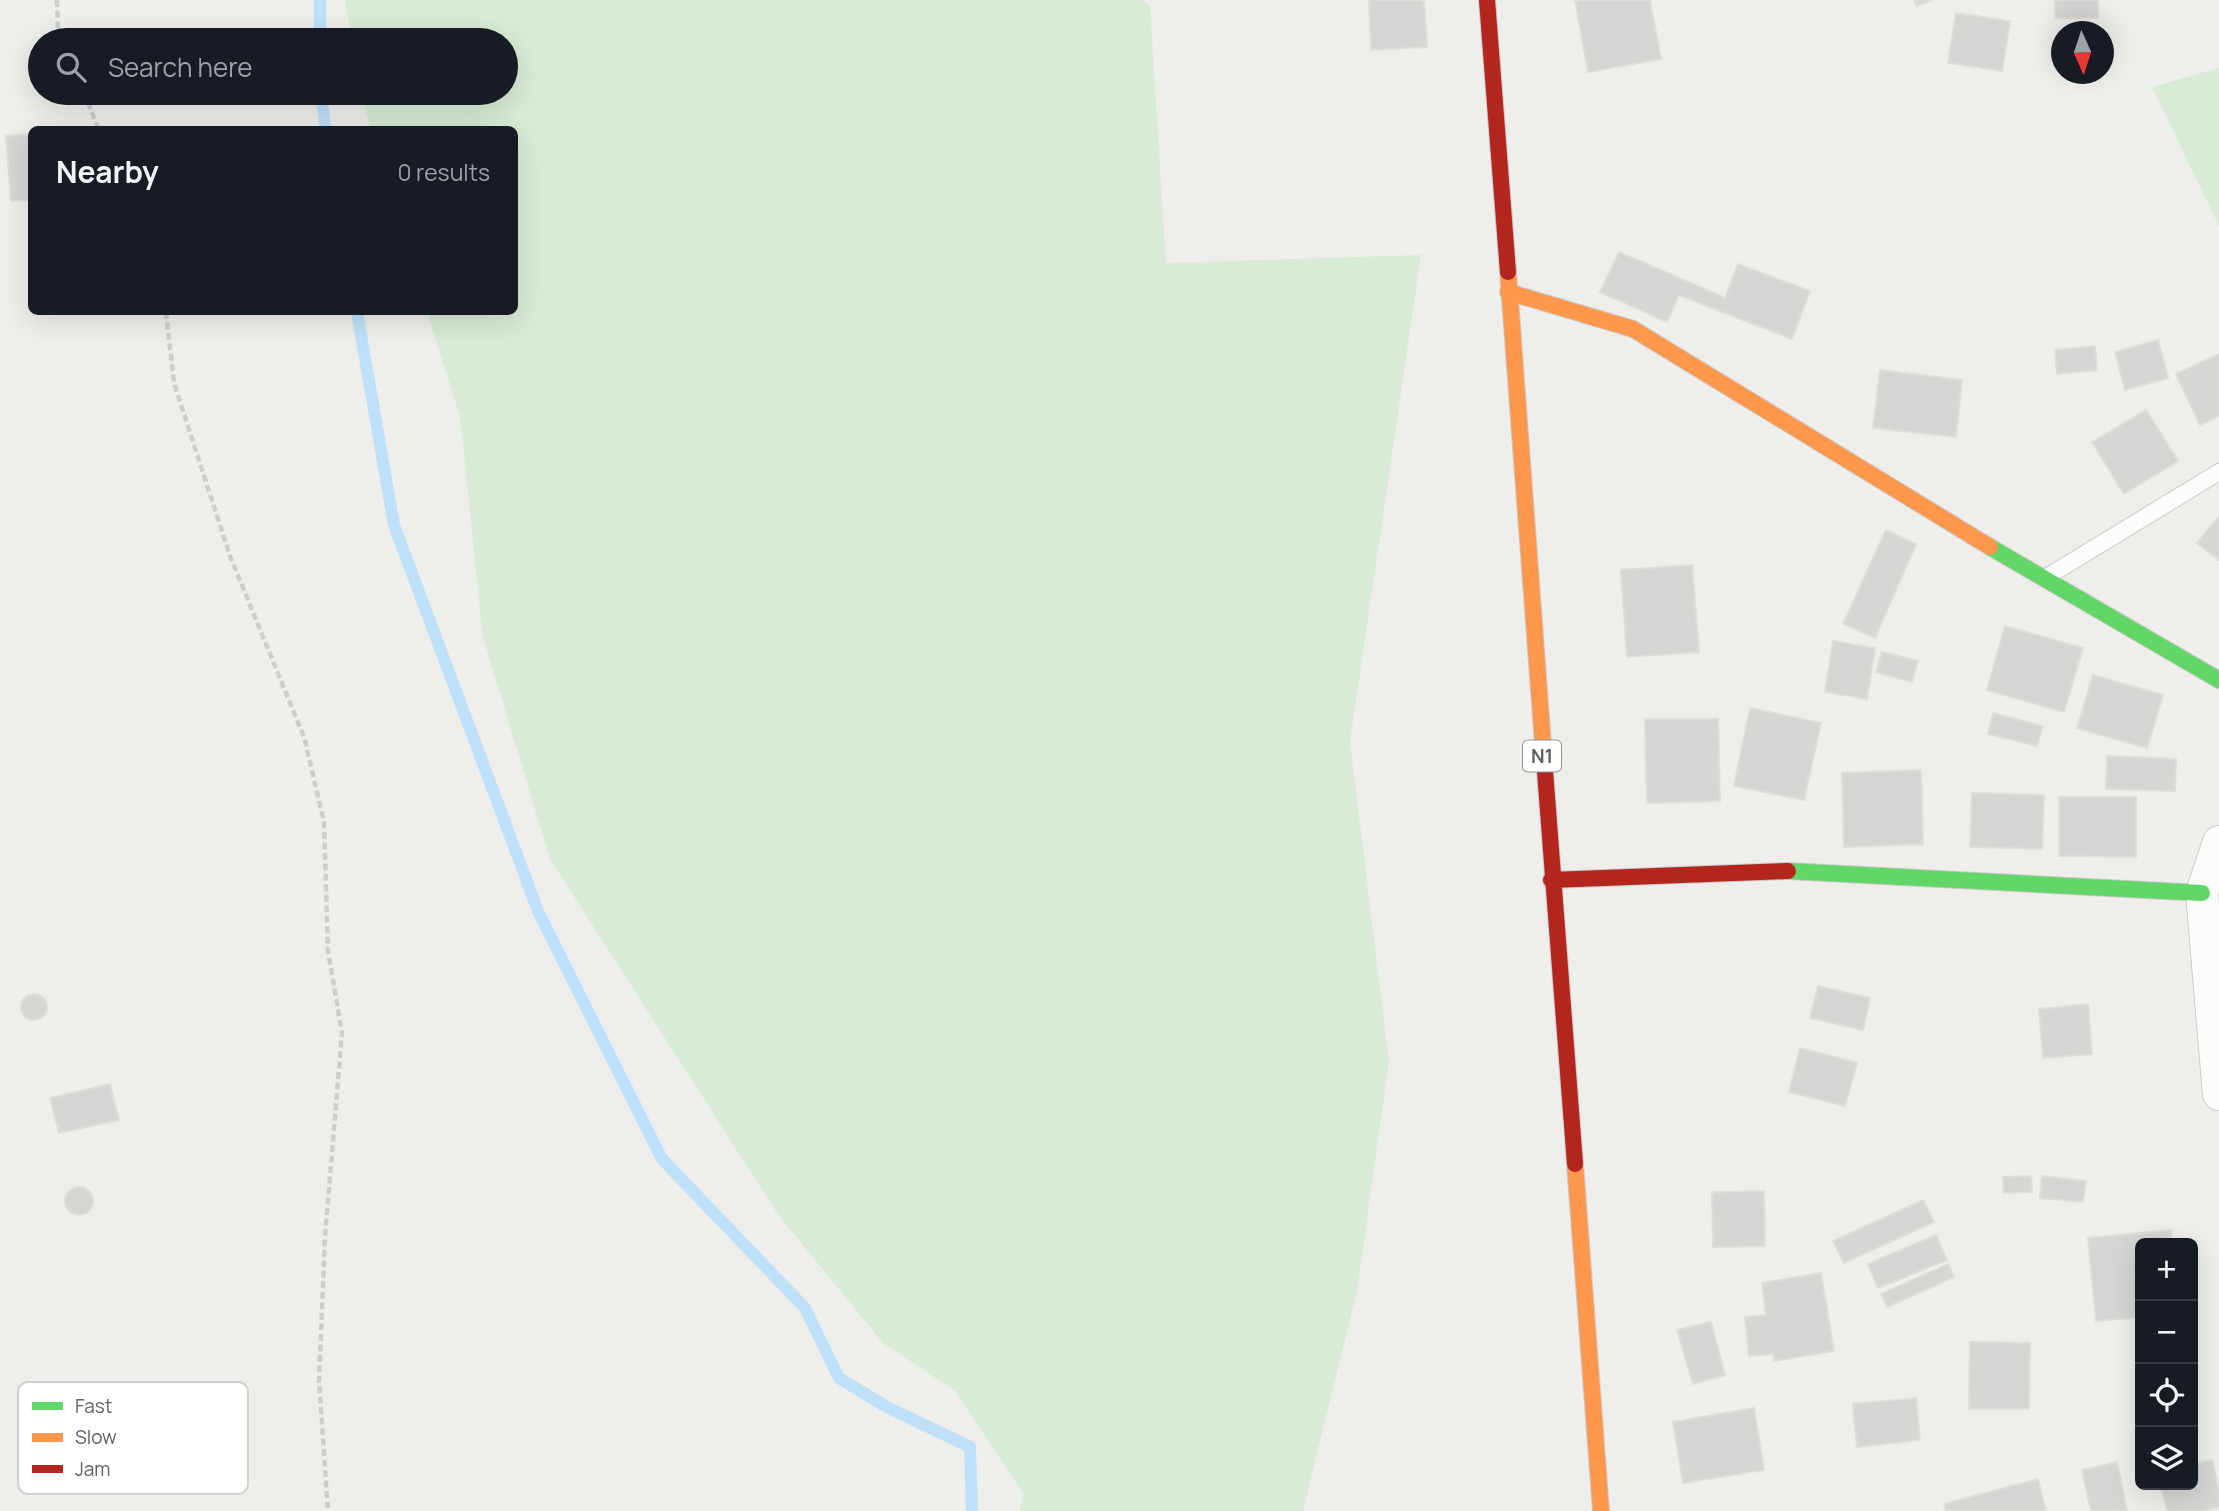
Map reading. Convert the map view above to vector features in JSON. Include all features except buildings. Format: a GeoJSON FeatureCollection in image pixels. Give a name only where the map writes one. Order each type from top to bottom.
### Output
{"type":"FeatureCollection","features":[{"type":"Feature","properties":{"kind":"main road","name":"N1"},"geometry":{"type":"LineString","coordinates":[[1487,0],[1551,880],[1601,1511]]}},
{"type":"Feature","properties":{"kind":"main road"},"geometry":{"type":"LineString","coordinates":[[1508,292],[1633,328],[2043,579],[2219,680]]}},
{"type":"Feature","properties":{"kind":"main road"},"geometry":{"type":"LineString","coordinates":[[1551,880],[1798,871],[2202,893]]}},
{"type":"Feature","properties":{"kind":"street"},"geometry":{"type":"LineString","coordinates":[[2219,842],[2202,893],[2219,1094]]}},
{"type":"Feature","properties":{"kind":"lane"},"geometry":{"type":"LineString","coordinates":[[2043,579],[2219,472]]}},
{"type":"Feature","properties":{"kind":"path"},"geometry":{"type":"LineString","coordinates":[[57,0],[58,28]]}},
{"type":"Feature","properties":{"kind":"path"},"geometry":{"type":"LineString","coordinates":[[89,105],[97,126]]}},
{"type":"Feature","properties":{"kind":"path"},"geometry":{"type":"LineString","coordinates":[[166,315],[174,383],[230,556],[304,737],[324,822],[328,951],[342,1033],[325,1237],[319,1380],[328,1511]]}},
{"type":"Feature","properties":{"kind":"green space"},"geometry":{"type":"Polygon","coordinates":[[[345,0],[1142,0],[1150,6],[1166,263],[1421,255],[1350,742],[1389,1062],[1357,1291],[1303,1511],[1020,1511],[1023,1493],[955,1391],[883,1343],[779,1216],[550,859],[483,637],[460,417],[428,315],[518,315],[518,126],[369,126],[365,105],[518,105],[518,28],[350,28],[345,0]]]}},
{"type":"Feature","properties":{"kind":"green space"},"geometry":{"type":"Polygon","coordinates":[[[2219,68],[2219,226],[2152,87],[2219,68]]]}},
{"type":"Feature","properties":{"kind":"waterway"},"geometry":{"type":"LineString","coordinates":[[320,0],[320,28]]}},
{"type":"Feature","properties":{"kind":"waterway"},"geometry":{"type":"LineString","coordinates":[[323,105],[325,126]]}},
{"type":"Feature","properties":{"kind":"waterway"},"geometry":{"type":"LineString","coordinates":[[358,315],[394,525],[538,911],[662,1159],[805,1308],[839,1378],[885,1406],[970,1447],[972,1511]]}},
{"type":"Feature","properties":{"kind":"traffic: fast"},"geometry":{"type":"LineString","coordinates":[[1990,547],[2219,680]]}},
{"type":"Feature","properties":{"kind":"traffic: fast"},"geometry":{"type":"LineString","coordinates":[[1788,871],[2202,893]]}},
{"type":"Feature","properties":{"kind":"traffic: slow"},"geometry":{"type":"LineString","coordinates":[[1508,272],[1544,758]]}},
{"type":"Feature","properties":{"kind":"traffic: slow"},"geometry":{"type":"LineString","coordinates":[[1508,292],[1633,329],[1990,547]]}},
{"type":"Feature","properties":{"kind":"traffic: slow"},"geometry":{"type":"LineString","coordinates":[[1575,1164],[1601,1511]]}},
{"type":"Feature","properties":{"kind":"traffic: jam"},"geometry":{"type":"LineString","coordinates":[[1487,0],[1508,272]]}},
{"type":"Feature","properties":{"kind":"traffic: jam"},"geometry":{"type":"LineString","coordinates":[[1544,758],[1575,1164]]}},
{"type":"Feature","properties":{"kind":"traffic: jam"},"geometry":{"type":"LineString","coordinates":[[1551,880],[1788,871]]}}]}
